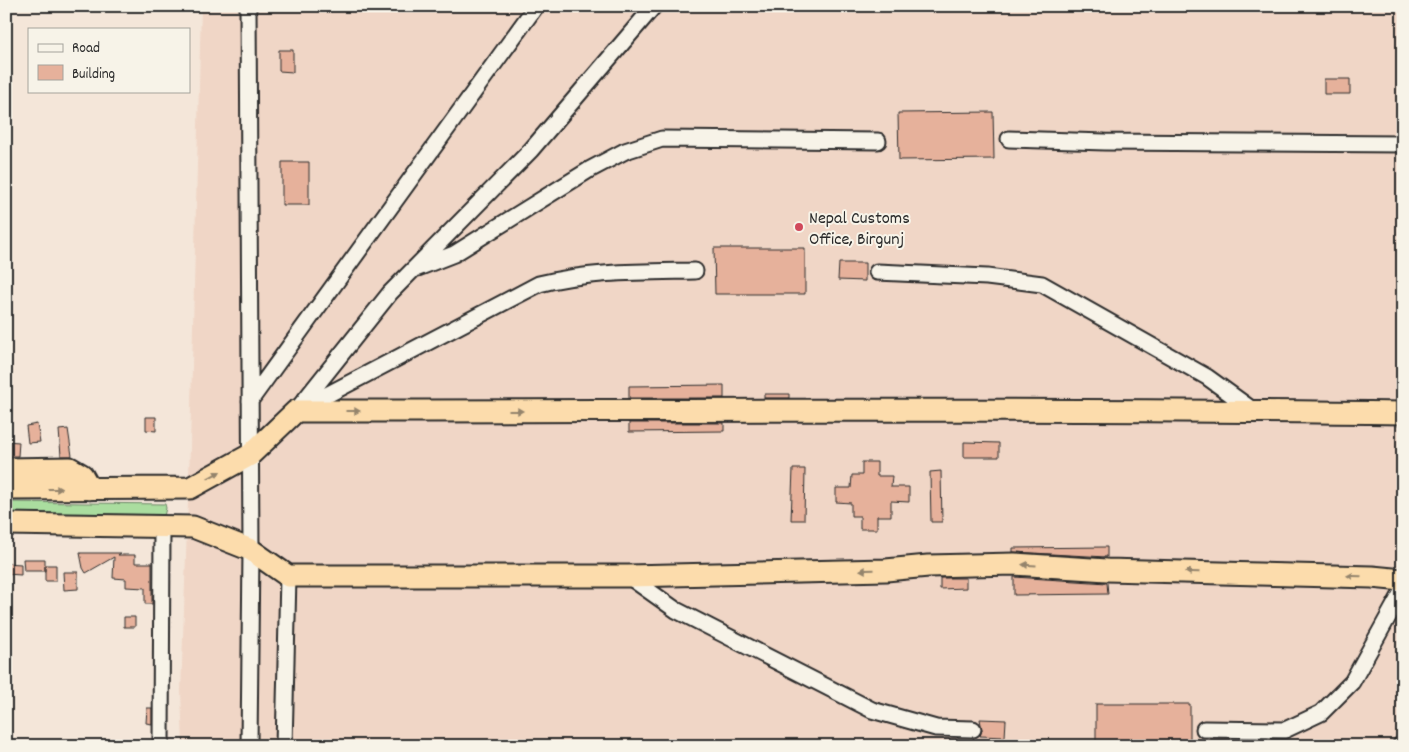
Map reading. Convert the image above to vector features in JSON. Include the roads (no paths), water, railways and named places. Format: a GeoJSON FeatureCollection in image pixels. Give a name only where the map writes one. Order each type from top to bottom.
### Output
{"type":"FeatureCollection","features":[{"type":"Feature","properties":{"kind":"highway"},"geometry":{"type":"LineString","coordinates":[[6,489],[190,488],[250,455],[296,411],[597,412],[816,409],[1014,412],[1254,411],[1403,413]]}},
{"type":"Feature","properties":{"kind":"highway"},"geometry":{"type":"LineString","coordinates":[[6,469],[70,468],[82,476],[90,489]]}},
{"type":"Feature","properties":{"kind":"highway"},"geometry":{"type":"LineString","coordinates":[[6,524],[193,527],[251,550],[288,576],[628,576],[886,570],[928,566],[1014,564],[1107,570],[1372,576],[1403,580]]}},
{"type":"Feature","properties":{"kind":"street"},"geometry":{"type":"LineString","coordinates":[[248,6],[251,550],[249,746]]}},
{"type":"Feature","properties":{"kind":"street"},"geometry":{"type":"LineString","coordinates":[[250,401],[536,6]]}},
{"type":"Feature","properties":{"kind":"street"},"geometry":{"type":"LineString","coordinates":[[296,411],[390,294],[531,150],[654,6]]}},
{"type":"Feature","properties":{"kind":"street"},"geometry":{"type":"LineString","coordinates":[[412,270],[454,254],[625,151],[662,139],[878,141]]}},
{"type":"Feature","properties":{"kind":"street"},"geometry":{"type":"LineString","coordinates":[[1009,139],[1106,142],[1403,144]]}},
{"type":"Feature","properties":{"kind":"street"},"geometry":{"type":"LineString","coordinates":[[296,411],[539,284],[567,277],[602,273],[695,271]]}},
{"type":"Feature","properties":{"kind":"street"},"geometry":{"type":"LineString","coordinates":[[877,272],[987,277],[1042,284],[1207,377],[1254,411]]}},
{"type":"Feature","properties":{"kind":"street"},"geometry":{"type":"LineString","coordinates":[[161,746],[162,527]]}},
{"type":"Feature","properties":{"kind":"street"},"geometry":{"type":"LineString","coordinates":[[284,746],[288,576]]}},
{"type":"Feature","properties":{"kind":"street"},"geometry":{"type":"LineString","coordinates":[[628,576],[676,610],[872,710],[936,728],[973,729]]}},
{"type":"Feature","properties":{"kind":"street"},"geometry":{"type":"LineString","coordinates":[[1204,729],[1285,730],[1321,713],[1352,682],[1403,590]]}},
{"type":"Feature","properties":{"kind":"street"},"geometry":{"type":"LineString","coordinates":[[1400,746],[1403,743]]}},
{"type":"Feature","properties":{"kind":"place","name":"Nepal Customs Office, Birgunj"},"geometry":{"type":"Point","coordinates":[799,227]}}]}
